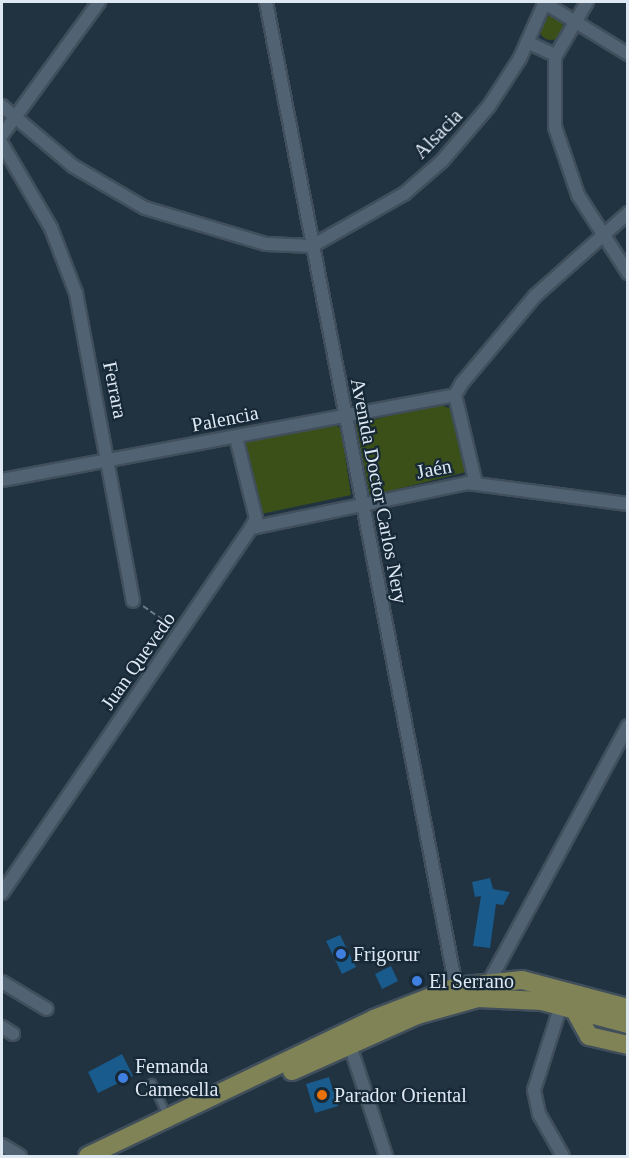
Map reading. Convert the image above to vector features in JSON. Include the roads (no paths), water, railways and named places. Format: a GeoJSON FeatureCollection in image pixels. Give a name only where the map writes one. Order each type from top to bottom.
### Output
{"type":"FeatureCollection","features":[{"type":"Feature","properties":{"kind":"main road"},"geometry":{"type":"LineString","coordinates":[[348,1039],[456,987],[490,980],[546,984],[627,1008]]}},
{"type":"Feature","properties":{"kind":"main road"},"geometry":{"type":"LineString","coordinates":[[91,1156],[199,1106],[211,1095],[348,1039],[439,1007],[478,998],[568,1007],[627,1024]]}},
{"type":"Feature","properties":{"kind":"main road"},"geometry":{"type":"LineString","coordinates":[[568,1007],[589,1036],[627,1045]]}},
{"type":"Feature","properties":{"kind":"street"},"geometry":{"type":"LineString","coordinates":[[2,135],[99,2]]}},
{"type":"Feature","properties":{"kind":"street","name":"Avenida Doctor Carlos Nery"},"geometry":{"type":"LineString","coordinates":[[266,2],[344,416],[456,987]]}},
{"type":"Feature","properties":{"kind":"street"},"geometry":{"type":"LineString","coordinates":[[544,2],[627,54]]}},
{"type":"Feature","properties":{"kind":"street","name":"Alsacia"},"geometry":{"type":"LineString","coordinates":[[312,246],[404,194],[442,161],[483,114],[527,42],[544,2]]}},
{"type":"Feature","properties":{"kind":"street"},"geometry":{"type":"LineString","coordinates":[[587,2],[573,20],[555,55],[555,127],[578,195],[627,273]]}},
{"type":"Feature","properties":{"kind":"street"},"geometry":{"type":"LineString","coordinates":[[527,42],[555,55]]}},
{"type":"Feature","properties":{"kind":"street"},"geometry":{"type":"LineString","coordinates":[[2,106],[13,118],[73,166],[145,208],[266,244],[312,246]]}},
{"type":"Feature","properties":{"kind":"street","name":"Ferrara"},"geometry":{"type":"LineString","coordinates":[[2,144],[62,252],[80,310],[133,601]]}},
{"type":"Feature","properties":{"kind":"street"},"geometry":{"type":"LineString","coordinates":[[476,484],[455,395],[528,304],[602,231],[627,213]]}},
{"type":"Feature","properties":{"kind":"street","name":"Palencia"},"geometry":{"type":"LineString","coordinates":[[2,480],[455,395]]}},
{"type":"Feature","properties":{"kind":"street"},"geometry":{"type":"LineString","coordinates":[[236,437],[256,518],[251,528]]}},
{"type":"Feature","properties":{"kind":"street","name":"Jaén"},"geometry":{"type":"LineString","coordinates":[[251,528],[361,504],[476,484],[627,504]]}},
{"type":"Feature","properties":{"kind":"street","name":"Juan Quevedo"},"geometry":{"type":"LineString","coordinates":[[2,893],[251,528]]}},
{"type":"Feature","properties":{"kind":"street"},"geometry":{"type":"LineString","coordinates":[[490,980],[627,726]]}},
{"type":"Feature","properties":{"kind":"street"},"geometry":{"type":"LineString","coordinates":[[2,982],[47,1009]]}},
{"type":"Feature","properties":{"kind":"street"},"geometry":{"type":"LineString","coordinates":[[563,1156],[538,1114],[534,1090],[568,1007]]}},
{"type":"Feature","properties":{"kind":"street"},"geometry":{"type":"LineString","coordinates":[[2,1027],[13,1034]]}},
{"type":"Feature","properties":{"kind":"street"},"geometry":{"type":"LineString","coordinates":[[348,1039],[386,1156]]}},
{"type":"Feature","properties":{"kind":"street"},"geometry":{"type":"LineString","coordinates":[[2,1145],[20,1156]]}},
{"type":"Feature","properties":{"kind":"lane"},"geometry":{"type":"LineString","coordinates":[[152,1083],[170,1120]]}},
{"type":"Feature","properties":{"kind":"place","name":"Frigorur"},"geometry":{"type":"Point","coordinates":[341,954]}},
{"type":"Feature","properties":{"kind":"place","name":"El Serrano"},"geometry":{"type":"Point","coordinates":[417,981]}},
{"type":"Feature","properties":{"kind":"place","name":"Femanda Camesella"},"geometry":{"type":"Point","coordinates":[123,1078]}},
{"type":"Feature","properties":{"kind":"place","name":"Parador Oriental"},"geometry":{"type":"Point","coordinates":[322,1095]}}]}
